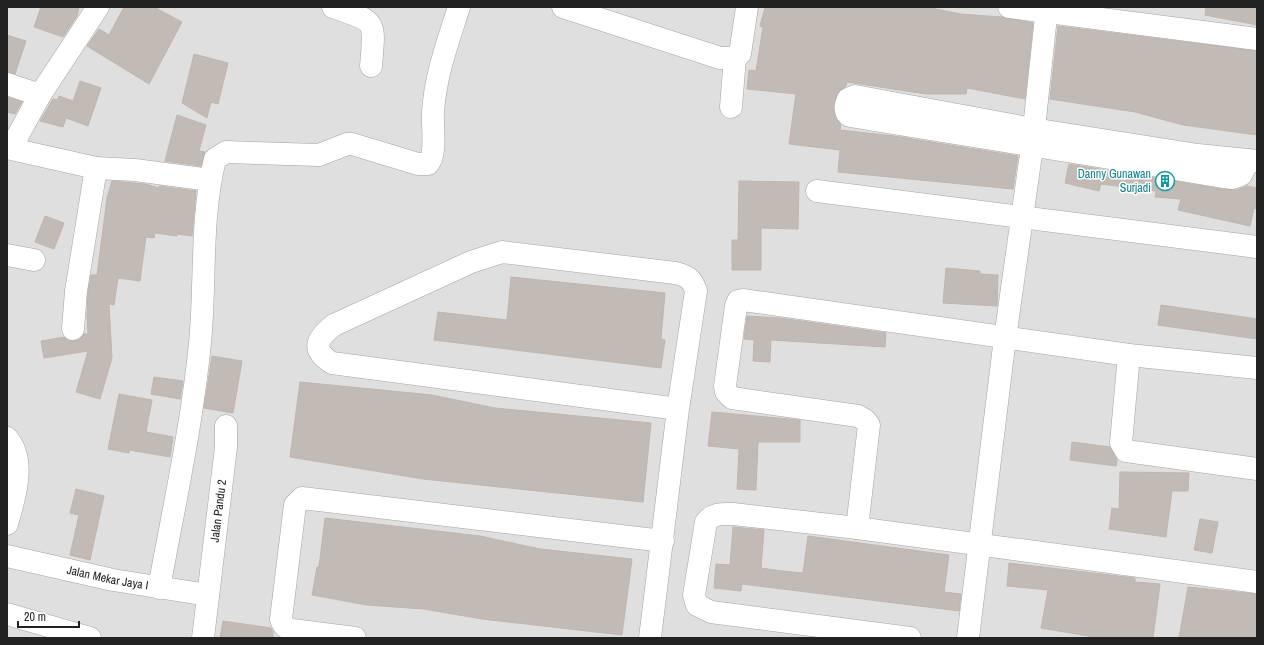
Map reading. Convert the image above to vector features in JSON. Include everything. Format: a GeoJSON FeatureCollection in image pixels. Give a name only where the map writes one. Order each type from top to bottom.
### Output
{"type":"FeatureCollection","features":[{"type":"Feature","properties":{"kind":"street"},"geometry":{"type":"LineString","coordinates":[[333,7],[364,18],[371,24],[374,33],[371,66]]}},
{"type":"Feature","properties":{"kind":"street"},"geometry":{"type":"LineString","coordinates":[[158,588],[195,392],[203,314],[204,229],[210,180],[215,159],[226,152],[319,155],[347,144],[352,144],[418,164],[428,164],[433,156],[433,113],[437,83],[459,7]]}},
{"type":"Feature","properties":{"kind":"street"},"geometry":{"type":"LineString","coordinates":[[563,7],[720,58],[735,57],[740,54],[747,7]]}},
{"type":"Feature","properties":{"kind":"street"},"geometry":{"type":"LineString","coordinates":[[1009,7],[1047,9],[1257,39]]}},
{"type":"Feature","properties":{"kind":"street"},"geometry":{"type":"LineString","coordinates":[[93,8],[9,148],[96,168],[136,170],[210,180]]}},
{"type":"Feature","properties":{"kind":"street"},"geometry":{"type":"LineString","coordinates":[[968,638],[1047,9]]}},
{"type":"Feature","properties":{"kind":"street"},"geometry":{"type":"LineString","coordinates":[[731,107],[735,57]]}},
{"type":"Feature","properties":{"kind":"street"},"geometry":{"type":"LineString","coordinates":[[7,84],[40,96]]}},
{"type":"Feature","properties":{"kind":"street"},"geometry":{"type":"LineString","coordinates":[[1032,138],[855,96],[848,99],[845,107],[846,112],[850,116],[1032,138],[1253,161]]}},
{"type":"Feature","properties":{"kind":"street"},"geometry":{"type":"LineString","coordinates":[[73,329],[76,291],[96,168]]}},
{"type":"Feature","properties":{"kind":"street"},"geometry":{"type":"LineString","coordinates":[[817,190],[1257,247]]}},
{"type":"Feature","properties":{"kind":"street"},"geometry":{"type":"LineString","coordinates":[[650,638],[678,409],[696,291],[693,281],[687,276],[675,273],[502,252],[471,262],[334,326],[323,334],[318,344],[322,357],[332,363],[678,409]]}},
{"type":"Feature","properties":{"kind":"street"},"geometry":{"type":"LineString","coordinates":[[7,255],[34,260]]}},
{"type":"Feature","properties":{"kind":"street"},"geometry":{"type":"LineString","coordinates":[[857,528],[869,425],[865,420],[858,416],[732,398],[728,395],[724,386],[736,306],[738,302],[743,300],[893,320],[1006,338],[1129,355],[1257,368]]}},
{"type":"Feature","properties":{"kind":"street"},"geometry":{"type":"LineString","coordinates":[[1129,355],[1121,443],[1126,451],[1257,469]]}},
{"type":"Feature","properties":{"kind":"street","name":"Jalan Pandu 2"},"geometry":{"type":"LineString","coordinates":[[203,638],[226,447],[226,426]]}},
{"type":"Feature","properties":{"kind":"street"},"geometry":{"type":"LineString","coordinates":[[7,438],[16,454],[18,473],[7,524]]}},
{"type":"Feature","properties":{"kind":"street"},"geometry":{"type":"LineString","coordinates":[[355,638],[292,630],[285,628],[282,624],[281,620],[295,506],[302,498],[663,541]]}},
{"type":"Feature","properties":{"kind":"street"},"geometry":{"type":"LineString","coordinates":[[910,638],[711,612],[697,605],[694,595],[706,522],[710,517],[716,515],[733,514],[857,528],[1257,582]]}},
{"type":"Feature","properties":{"kind":"street","name":"Jalan Mekar Jaya I"},"geometry":{"type":"LineString","coordinates":[[7,556],[158,588],[208,595]]}},
{"type":"Feature","properties":{"kind":"street"},"geometry":{"type":"LineString","coordinates":[[7,614],[90,638]]}},
{"type":"Feature","properties":{"kind":"shaded area"},"geometry":{"type":"Polygon","coordinates":[[[7,7],[1257,7],[1257,638],[7,638],[7,7]]]}},
{"type":"Feature","properties":{"kind":"building"},"geometry":{"type":"Polygon","coordinates":[[[41,7],[79,7],[77,16],[63,37],[34,27],[41,7]]]}},
{"type":"Feature","properties":{"kind":"building"},"geometry":{"type":"Polygon","coordinates":[[[124,7],[154,7],[182,22],[149,84],[87,46],[99,29],[109,35],[124,7]]]}},
{"type":"Feature","properties":{"kind":"building"},"geometry":{"type":"Polygon","coordinates":[[[765,7],[927,7],[960,14],[1002,17],[1033,23],[1025,99],[967,88],[966,94],[926,94],[847,82],[846,86],[837,94],[833,106],[835,117],[841,125],[840,130],[894,136],[1018,156],[1013,189],[838,172],[840,150],[789,144],[796,94],[747,89],[749,70],[756,71],[763,27],[760,26],[765,7]]]}},
{"type":"Feature","properties":{"kind":"building"},"geometry":{"type":"Polygon","coordinates":[[[1206,7],[1257,7],[1257,25],[1205,15],[1206,7]]]}},
{"type":"Feature","properties":{"kind":"building"},"geometry":{"type":"Polygon","coordinates":[[[1058,26],[1257,51],[1257,135],[1183,125],[1135,112],[1050,99],[1058,26]]]}},
{"type":"Feature","properties":{"kind":"building"},"geometry":{"type":"Polygon","coordinates":[[[7,35],[26,41],[15,74],[7,72],[7,35]]]}},
{"type":"Feature","properties":{"kind":"building"},"geometry":{"type":"Polygon","coordinates":[[[194,54],[228,63],[218,104],[211,102],[207,118],[182,103],[194,54]]]}},
{"type":"Feature","properties":{"kind":"building"},"geometry":{"type":"Polygon","coordinates":[[[80,81],[101,88],[88,126],[66,118],[63,127],[40,121],[53,99],[57,100],[59,96],[73,101],[80,81]]]}},
{"type":"Feature","properties":{"kind":"building"},"geometry":{"type":"Polygon","coordinates":[[[7,97],[22,102],[15,114],[7,112],[7,97]]]}},
{"type":"Feature","properties":{"kind":"building"},"geometry":{"type":"Polygon","coordinates":[[[177,115],[206,125],[199,151],[205,152],[201,166],[165,161],[177,115]]]}},
{"type":"Feature","properties":{"kind":"building"},"geometry":{"type":"Polygon","coordinates":[[[1069,164],[1222,189],[1237,190],[1247,186],[1257,188],[1257,209],[1254,208],[1250,226],[1178,210],[1181,199],[1155,197],[1156,191],[1101,184],[1099,191],[1065,183],[1069,164]]]}},
{"type":"Feature","properties":{"kind":"building"},"geometry":{"type":"Polygon","coordinates":[[[112,181],[145,184],[159,188],[159,186],[196,191],[192,236],[177,234],[177,236],[155,233],[154,238],[146,237],[140,281],[118,278],[114,305],[109,304],[112,358],[100,399],[76,392],[88,351],[44,358],[41,341],[64,337],[72,341],[79,340],[84,334],[88,334],[88,292],[91,275],[97,275],[107,198],[112,181]]]}},
{"type":"Feature","properties":{"kind":"building"},"geometry":{"type":"Polygon","coordinates":[[[739,181],[799,182],[798,229],[761,228],[761,270],[732,270],[732,240],[738,240],[739,181]]]}},
{"type":"Feature","properties":{"kind":"building"},"geometry":{"type":"Polygon","coordinates":[[[45,216],[64,223],[54,249],[35,242],[45,216]]]}},
{"type":"Feature","properties":{"kind":"building"},"geometry":{"type":"Polygon","coordinates":[[[946,268],[980,271],[980,274],[998,275],[997,306],[943,303],[946,268]]]}},
{"type":"Feature","properties":{"kind":"building"},"geometry":{"type":"Polygon","coordinates":[[[511,277],[665,293],[661,339],[665,340],[661,368],[434,340],[438,312],[507,320],[511,277]]]}},
{"type":"Feature","properties":{"kind":"building"},"geometry":{"type":"Polygon","coordinates":[[[1161,305],[1257,319],[1257,339],[1158,325],[1161,305]]]}},
{"type":"Feature","properties":{"kind":"building"},"geometry":{"type":"Polygon","coordinates":[[[747,316],[780,318],[886,333],[885,347],[771,340],[770,362],[753,361],[754,340],[744,339],[747,316]]]}},
{"type":"Feature","properties":{"kind":"building"},"geometry":{"type":"Polygon","coordinates":[[[212,356],[242,361],[233,413],[204,408],[212,356]]]}},
{"type":"Feature","properties":{"kind":"building"},"geometry":{"type":"Polygon","coordinates":[[[154,377],[183,381],[180,399],[151,394],[154,377]]]}},
{"type":"Feature","properties":{"kind":"building"},"geometry":{"type":"Polygon","coordinates":[[[300,382],[432,395],[495,408],[651,423],[643,502],[423,479],[290,457],[300,382]]]}},
{"type":"Feature","properties":{"kind":"building"},"geometry":{"type":"Polygon","coordinates":[[[119,394],[152,400],[146,432],[173,437],[170,457],[129,450],[129,453],[108,449],[119,394]]]}},
{"type":"Feature","properties":{"kind":"building"},"geometry":{"type":"Polygon","coordinates":[[[712,412],[800,420],[800,442],[758,442],[756,490],[737,489],[739,449],[708,446],[712,412]]]}},
{"type":"Feature","properties":{"kind":"building"},"geometry":{"type":"Polygon","coordinates":[[[1072,442],[1110,447],[1117,459],[1116,466],[1070,460],[1072,442]]]}},
{"type":"Feature","properties":{"kind":"building"},"geometry":{"type":"Polygon","coordinates":[[[1120,472],[1189,473],[1188,491],[1172,491],[1166,537],[1109,529],[1112,508],[1119,509],[1120,472]]]}},
{"type":"Feature","properties":{"kind":"building"},"geometry":{"type":"Polygon","coordinates":[[[76,489],[104,496],[90,560],[70,555],[79,515],[70,513],[76,489]]]}},
{"type":"Feature","properties":{"kind":"building"},"geometry":{"type":"Polygon","coordinates":[[[325,518],[480,536],[540,549],[632,559],[622,635],[482,619],[424,609],[367,605],[312,595],[317,567],[319,567],[325,518]]]}},
{"type":"Feature","properties":{"kind":"building"},"geometry":{"type":"Polygon","coordinates":[[[1200,519],[1218,522],[1212,553],[1194,550],[1200,519]]]}},
{"type":"Feature","properties":{"kind":"building"},"geometry":{"type":"Polygon","coordinates":[[[733,527],[764,530],[761,568],[782,571],[803,573],[808,536],[949,555],[944,592],[961,594],[959,611],[742,584],[741,591],[714,588],[716,564],[730,565],[733,527]]]}},
{"type":"Feature","properties":{"kind":"building"},"geometry":{"type":"Polygon","coordinates":[[[1009,563],[1135,578],[1135,582],[1160,584],[1153,638],[1100,638],[1041,628],[1048,590],[1007,586],[1009,563]]]}},
{"type":"Feature","properties":{"kind":"building"},"geometry":{"type":"Polygon","coordinates":[[[1188,587],[1257,594],[1257,638],[1179,638],[1188,587]]]}},
{"type":"Feature","properties":{"kind":"building"},"geometry":{"type":"Polygon","coordinates":[[[223,621],[271,628],[273,638],[220,638],[223,621]]]}},
{"type":"Feature","properties":{"kind":"place","name":"Danny Gunawan Surjadi"},"geometry":{"type":"Point","coordinates":[1165,181]}}]}
